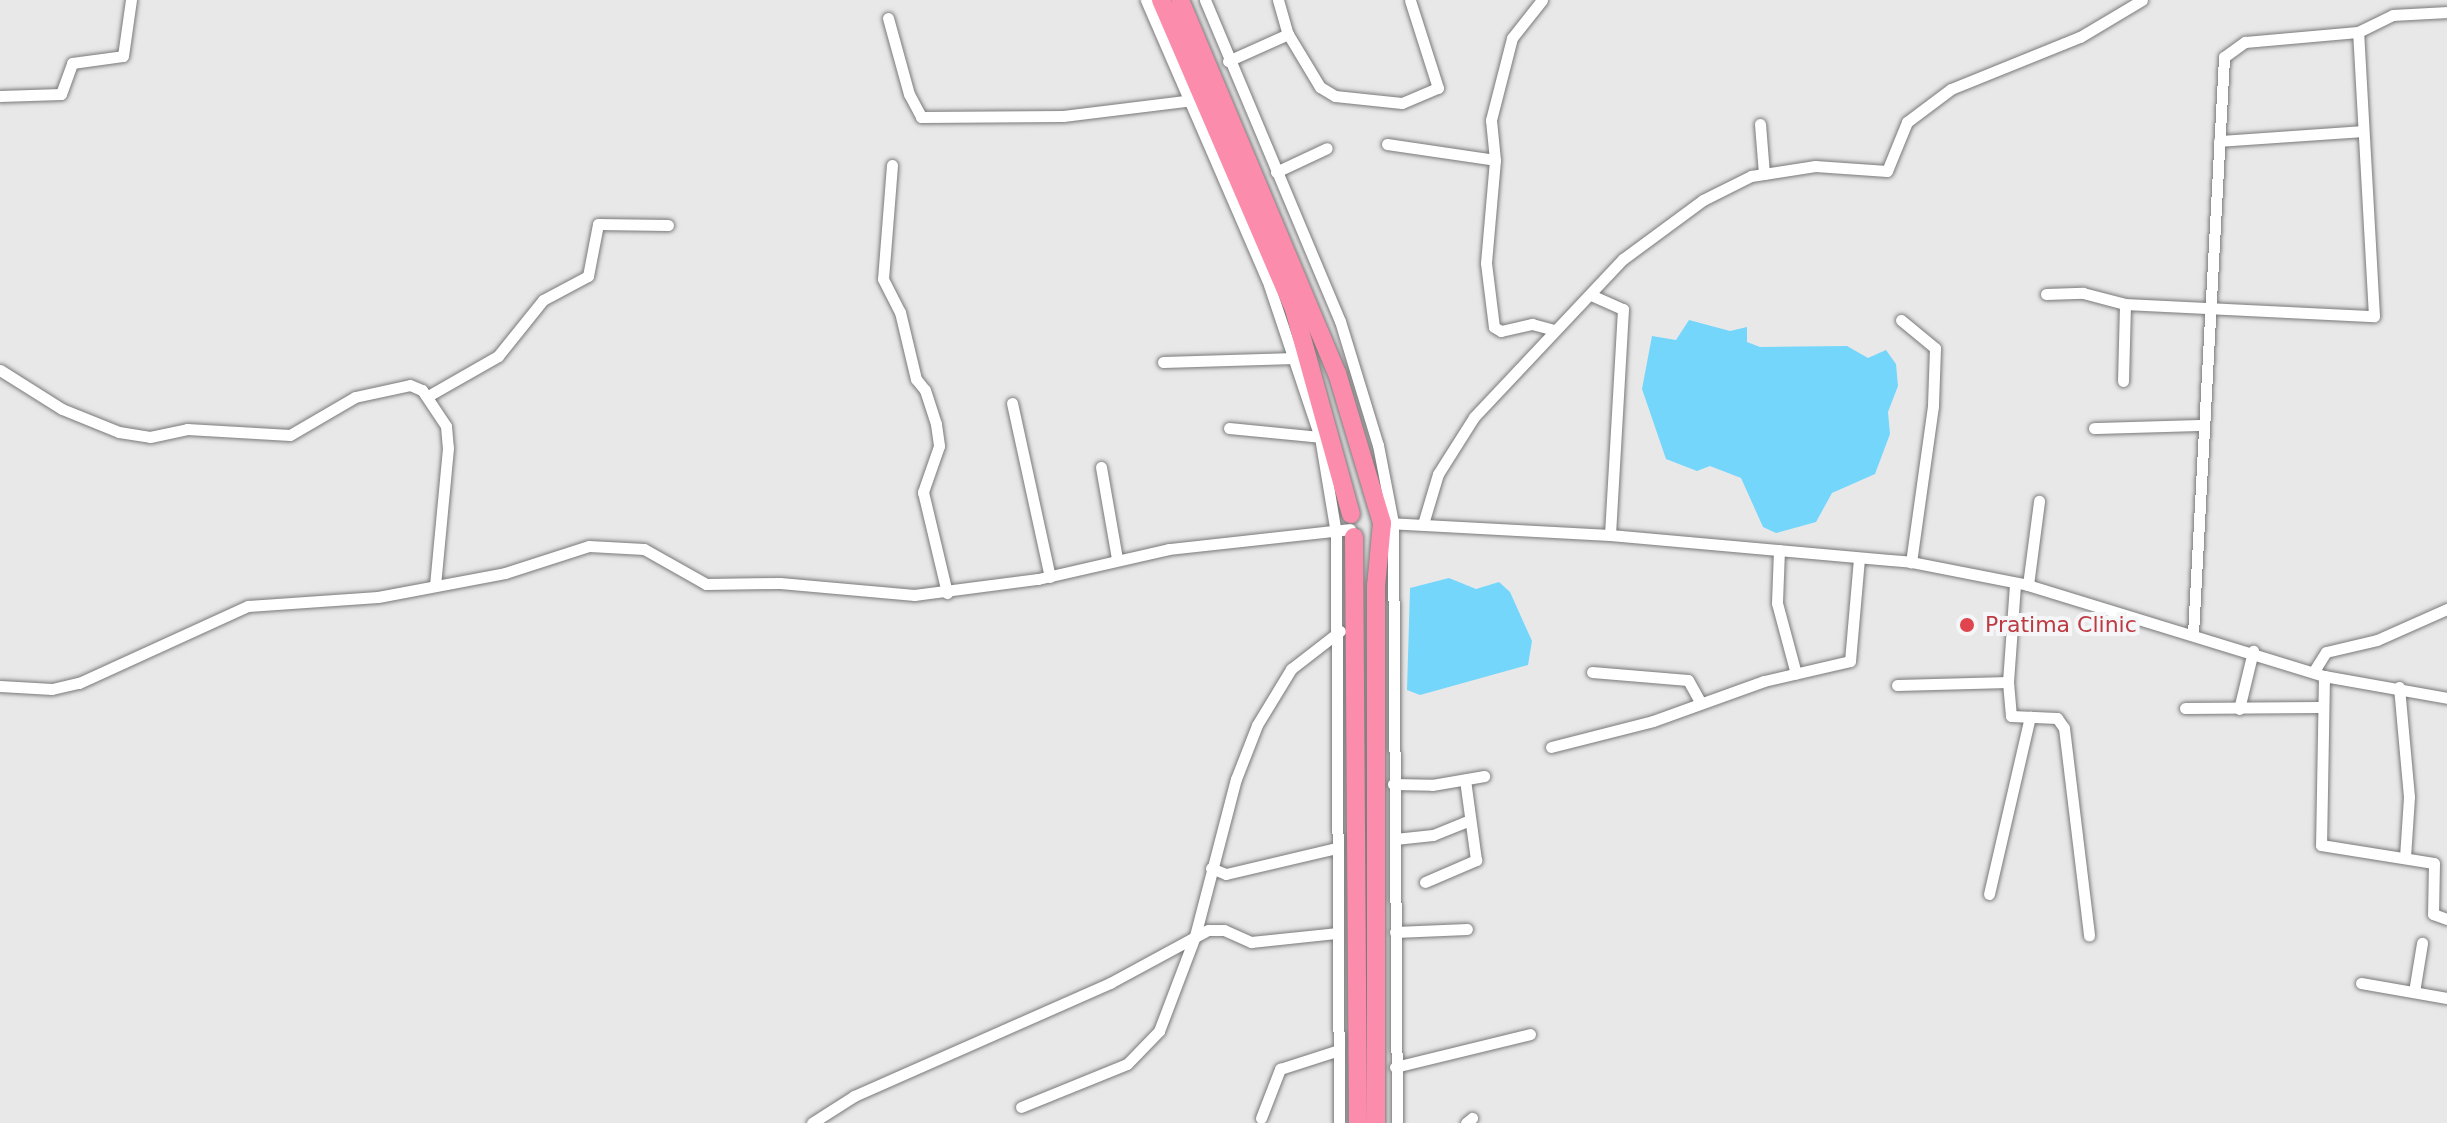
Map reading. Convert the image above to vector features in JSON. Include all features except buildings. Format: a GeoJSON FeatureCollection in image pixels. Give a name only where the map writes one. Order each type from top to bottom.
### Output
{"type":"FeatureCollection","features":[{"type":"Feature","properties":{"kind":"highway"},"geometry":{"type":"LineString","coordinates":[[1161,0],[1294,309],[1348,529],[1358,1123]]}},
{"type":"Feature","properties":{"kind":"highway"},"geometry":{"type":"LineString","coordinates":[[1180,0],[1337,373],[1383,523],[1376,1123]]}},
{"type":"Feature","properties":{"kind":"highway"},"geometry":{"type":"LineString","coordinates":[[1348,529],[1361,508],[1383,523]]}},
{"type":"Feature","properties":{"kind":"highway"},"geometry":{"type":"LineString","coordinates":[[1348,529],[1366,541],[1383,523]]}},
{"type":"Feature","properties":{"kind":"street"},"geometry":{"type":"LineString","coordinates":[[0,96],[61,94],[72,63],[123,56],[131,0]]}},
{"type":"Feature","properties":{"kind":"street"},"geometry":{"type":"LineString","coordinates":[[1146,0],[1193,100],[1295,358],[1348,529],[1340,631],[1336,933],[1339,1123]]}},
{"type":"Feature","properties":{"kind":"street"},"geometry":{"type":"LineString","coordinates":[[1205,0],[1228,61],[1340,321],[1378,445],[1395,839],[1397,1123]]}},
{"type":"Feature","properties":{"kind":"street"},"geometry":{"type":"LineString","coordinates":[[1278,0],[1288,34],[1312,76],[1335,96],[1402,103],[1438,88],[1409,1]]}},
{"type":"Feature","properties":{"kind":"street"},"geometry":{"type":"LineString","coordinates":[[1542,0],[1512,38],[1491,120],[1495,160],[1486,263],[1491,324],[1501,331],[1532,324],[1554,330]]}},
{"type":"Feature","properties":{"kind":"street"},"geometry":{"type":"LineString","coordinates":[[1423,524],[1438,474],[1474,417],[1623,259],[1703,200],[1764,174],[1815,166],[1887,171],[1907,122],[1951,89],[2080,37],[2142,0]]}},
{"type":"Feature","properties":{"kind":"street"},"geometry":{"type":"LineString","coordinates":[[2193,634],[2207,308],[2228,52],[2245,42],[2358,32],[2393,15],[2447,12]]}},
{"type":"Feature","properties":{"kind":"street"},"geometry":{"type":"LineString","coordinates":[[888,18],[909,94],[921,117],[1063,116],[1193,100]]}},
{"type":"Feature","properties":{"kind":"street"},"geometry":{"type":"LineString","coordinates":[[2046,294],[2083,293],[2125,304],[2374,316],[2358,32]]}},
{"type":"Feature","properties":{"kind":"street"},"geometry":{"type":"LineString","coordinates":[[1228,61],[1288,34]]}},
{"type":"Feature","properties":{"kind":"street"},"geometry":{"type":"LineString","coordinates":[[1760,124],[1764,174]]}},
{"type":"Feature","properties":{"kind":"street"},"geometry":{"type":"LineString","coordinates":[[2219,141],[2362,131]]}},
{"type":"Feature","properties":{"kind":"street"},"geometry":{"type":"LineString","coordinates":[[1387,144],[1495,160]]}},
{"type":"Feature","properties":{"kind":"street"},"geometry":{"type":"LineString","coordinates":[[1276,172],[1327,148]]}},
{"type":"Feature","properties":{"kind":"street"},"geometry":{"type":"LineString","coordinates":[[892,165],[883,279],[900,312],[916,379],[925,390],[936,424],[939,446],[923,492],[947,593]]}},
{"type":"Feature","properties":{"kind":"street"},"geometry":{"type":"LineString","coordinates":[[428,396],[498,356],[543,300],[588,276],[598,224],[668,225]]}},
{"type":"Feature","properties":{"kind":"street"},"geometry":{"type":"LineString","coordinates":[[1591,295],[1623,309],[1610,535]]}},
{"type":"Feature","properties":{"kind":"street"},"geometry":{"type":"LineString","coordinates":[[2123,381],[2125,304]]}},
{"type":"Feature","properties":{"kind":"street"},"geometry":{"type":"LineString","coordinates":[[1901,320],[1935,348],[1933,406],[1911,562]]}},
{"type":"Feature","properties":{"kind":"street"},"geometry":{"type":"LineString","coordinates":[[1163,362],[1295,358]]}},
{"type":"Feature","properties":{"kind":"street"},"geometry":{"type":"LineString","coordinates":[[0,370],[62,409],[119,432],[150,437],[187,429],[290,435],[355,397],[410,385],[428,396],[446,426],[448,448],[435,585]]}},
{"type":"Feature","properties":{"kind":"street"},"geometry":{"type":"LineString","coordinates":[[1012,403],[1050,577]]}},
{"type":"Feature","properties":{"kind":"street"},"geometry":{"type":"LineString","coordinates":[[2094,428],[2202,425]]}},
{"type":"Feature","properties":{"kind":"street"},"geometry":{"type":"LineString","coordinates":[[1229,428],[1320,437]]}},
{"type":"Feature","properties":{"kind":"street"},"geometry":{"type":"LineString","coordinates":[[1101,467],[1117,559]]}},
{"type":"Feature","properties":{"kind":"street"},"geometry":{"type":"LineString","coordinates":[[2028,585],[2039,501]]}},
{"type":"Feature","properties":{"kind":"street"},"geometry":{"type":"LineString","coordinates":[[1383,523],[1610,535],[1911,562],[2028,585],[2319,673],[2447,698]]}},
{"type":"Feature","properties":{"kind":"street"},"geometry":{"type":"LineString","coordinates":[[0,686],[52,689],[79,683],[248,606],[378,597],[505,573],[575,549],[621,545],[644,549],[706,584],[947,593],[1050,577],[1117,559],[1348,529]]}},
{"type":"Feature","properties":{"kind":"street"},"geometry":{"type":"LineString","coordinates":[[1779,550],[1777,603],[1796,674]]}},
{"type":"Feature","properties":{"kind":"street"},"geometry":{"type":"LineString","coordinates":[[1551,747],[1796,674],[1850,661],[1859,558]]}},
{"type":"Feature","properties":{"kind":"street"},"geometry":{"type":"LineString","coordinates":[[2015,584],[2008,682],[2011,716],[2057,718],[2064,728],[2089,935]]}},
{"type":"Feature","properties":{"kind":"street"},"geometry":{"type":"LineString","coordinates":[[2447,609],[2377,640],[2326,652],[2319,673],[2321,845],[2434,863],[2433,914],[2447,919]]}},
{"type":"Feature","properties":{"kind":"street"},"geometry":{"type":"LineString","coordinates":[[1021,1107],[1134,1060],[1165,1021],[1195,936],[1236,779],[1272,695],[1312,648],[1340,631]]}},
{"type":"Feature","properties":{"kind":"street"},"geometry":{"type":"LineString","coordinates":[[2239,709],[2253,651]]}},
{"type":"Feature","properties":{"kind":"street"},"geometry":{"type":"LineString","coordinates":[[1592,672],[1688,680],[1701,703]]}},
{"type":"Feature","properties":{"kind":"street"},"geometry":{"type":"LineString","coordinates":[[1897,685],[2008,682]]}},
{"type":"Feature","properties":{"kind":"street"},"geometry":{"type":"LineString","coordinates":[[2399,687],[2409,797],[2405,858]]}},
{"type":"Feature","properties":{"kind":"street"},"geometry":{"type":"LineString","coordinates":[[2185,708],[2320,707]]}},
{"type":"Feature","properties":{"kind":"street"},"geometry":{"type":"LineString","coordinates":[[1989,894],[2030,717]]}},
{"type":"Feature","properties":{"kind":"street"},"geometry":{"type":"LineString","coordinates":[[1393,784],[1484,776]]}},
{"type":"Feature","properties":{"kind":"street"},"geometry":{"type":"LineString","coordinates":[[1425,882],[1473,865],[1477,855],[1467,821],[1465,780]]}},
{"type":"Feature","properties":{"kind":"street"},"geometry":{"type":"LineString","coordinates":[[1395,839],[1433,835],[1467,821]]}},
{"type":"Feature","properties":{"kind":"street"},"geometry":{"type":"LineString","coordinates":[[1211,868],[1226,874],[1337,848]]}},
{"type":"Feature","properties":{"kind":"street"},"geometry":{"type":"LineString","coordinates":[[1395,932],[1467,929]]}},
{"type":"Feature","properties":{"kind":"street"},"geometry":{"type":"LineString","coordinates":[[812,1123],[861,1093],[1110,983],[1195,936],[1224,930],[1251,942],[1336,933]]}},
{"type":"Feature","properties":{"kind":"street"},"geometry":{"type":"LineString","coordinates":[[2414,992],[2422,943]]}},
{"type":"Feature","properties":{"kind":"street"},"geometry":{"type":"LineString","coordinates":[[2361,983],[2447,998]]}},
{"type":"Feature","properties":{"kind":"street"},"geometry":{"type":"LineString","coordinates":[[1395,1067],[1530,1034]]}},
{"type":"Feature","properties":{"kind":"street"},"geometry":{"type":"LineString","coordinates":[[1261,1118],[1280,1069],[1339,1050]]}},
{"type":"Feature","properties":{"kind":"water"},"geometry":{"type":"Polygon","coordinates":[[[1689,320],[1730,331],[1747,327],[1747,342],[1760,347],[1847,346],[1868,358],[1886,350],[1896,364],[1898,386],[1888,412],[1890,434],[1875,474],[1832,493],[1816,522],[1776,533],[1763,527],[1741,478],[1710,466],[1697,471],[1666,459],[1642,389],[1652,336],[1676,340],[1689,320]]]}},
{"type":"Feature","properties":{"kind":"water"},"geometry":{"type":"Polygon","coordinates":[[[1449,578],[1476,589],[1499,582],[1510,592],[1532,641],[1528,665],[1420,695],[1407,690],[1410,588],[1449,578]]]}},
{"type":"Feature","properties":{"kind":"place","name":"Pratima Clinic"},"geometry":{"type":"Point","coordinates":[1967,625]}}]}
